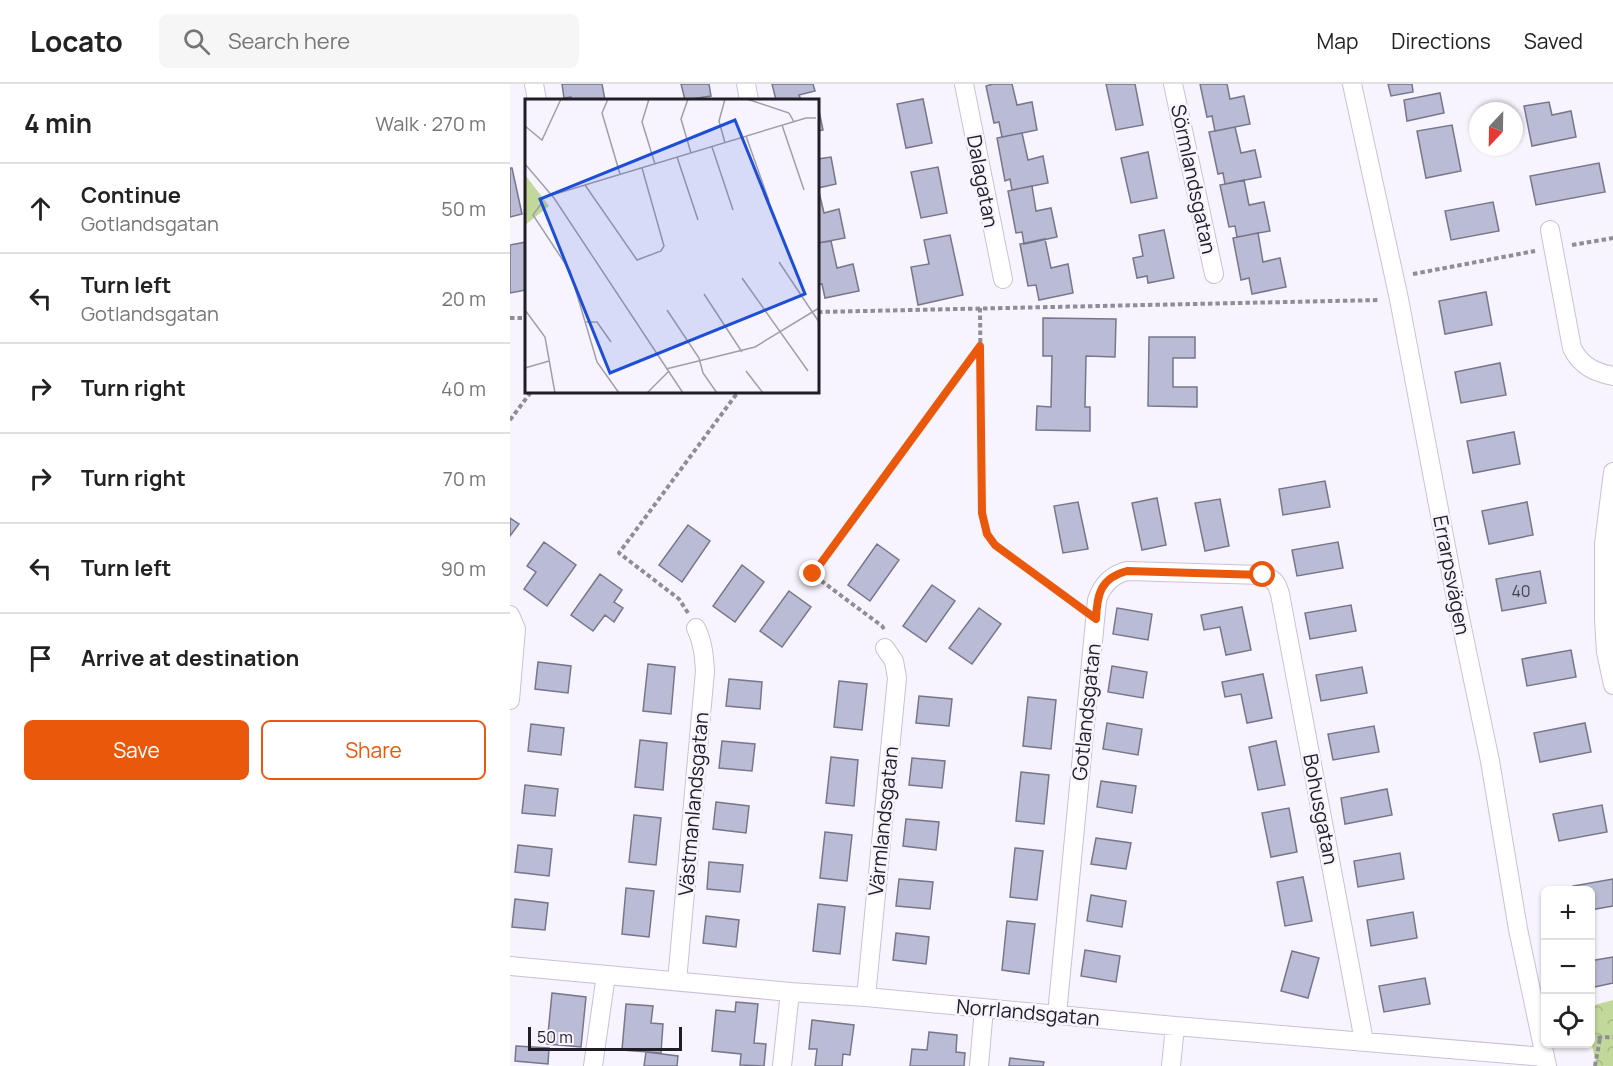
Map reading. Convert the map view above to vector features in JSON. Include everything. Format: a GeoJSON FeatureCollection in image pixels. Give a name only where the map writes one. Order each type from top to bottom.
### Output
{"type":"FeatureCollection","features":[{"type":"Feature","properties":{"kind":"street"},"geometry":{"type":"LineString","coordinates":[[534,84],[537,99]]}},
{"type":"Feature","properties":{"kind":"street"},"geometry":{"type":"LineString","coordinates":[[746,84],[749,99]]}},
{"type":"Feature","properties":{"kind":"street","name":"Dalagatan"},"geometry":{"type":"LineString","coordinates":[[964,84],[1003,279]]}},
{"type":"Feature","properties":{"kind":"street","name":"Sörmlandsgatan"},"geometry":{"type":"LineString","coordinates":[[1173,84],[1214,274]]}},
{"type":"Feature","properties":{"kind":"street","name":"Errarpsvägen"},"geometry":{"type":"LineString","coordinates":[[1352,84],[1399,299],[1490,761],[1518,929],[1546,1062]]}},
{"type":"Feature","properties":{"kind":"street"},"geometry":{"type":"LineString","coordinates":[[1552,239],[1572,348],[1576,356],[1588,368],[1613,376]]}},
{"type":"Feature","properties":{"kind":"street"},"geometry":{"type":"LineString","coordinates":[[1613,472],[1604,543],[1605,641],[1613,685]]}},
{"type":"Feature","properties":{"kind":"street","name":"Gotlandsgatan"},"geometry":{"type":"LineString","coordinates":[[1057,1014],[1097,600],[1100,591],[1113,576],[1127,571],[1254,574],[1273,579]]}},
{"type":"Feature","properties":{"kind":"street","name":"Bohusgatan"},"geometry":{"type":"LineString","coordinates":[[1273,579],[1280,594],[1364,1041]]}},
{"type":"Feature","properties":{"kind":"street"},"geometry":{"type":"LineString","coordinates":[[510,615],[516,629],[510,700]]}},
{"type":"Feature","properties":{"kind":"street","name":"Västmanlandsgatan"},"geometry":{"type":"LineString","coordinates":[[677,981],[705,671],[701,637],[696,628]]}},
{"type":"Feature","properties":{"kind":"street","name":"Värmlandsgatan"},"geometry":{"type":"LineString","coordinates":[[866,997],[897,678],[894,661],[885,648]]}},
{"type":"Feature","properties":{"kind":"street","name":"Norrlandsgatan"},"geometry":{"type":"LineString","coordinates":[[510,966],[1364,1041],[1546,1062]]}},
{"type":"Feature","properties":{"kind":"street"},"geometry":{"type":"LineString","coordinates":[[593,1066],[606,975]]}},
{"type":"Feature","properties":{"kind":"street"},"geometry":{"type":"LineString","coordinates":[[782,1066],[790,992]]}},
{"type":"Feature","properties":{"kind":"street"},"geometry":{"type":"LineString","coordinates":[[979,1066],[984,1008]]}},
{"type":"Feature","properties":{"kind":"street"},"geometry":{"type":"LineString","coordinates":[[1171,1066],[1175,1026]]}},
{"type":"Feature","properties":{"kind":"path"},"geometry":{"type":"LineString","coordinates":[[1394,278],[1552,239],[1613,238]]}},
{"type":"Feature","properties":{"kind":"path"},"geometry":{"type":"LineString","coordinates":[[819,312],[1399,299]]}},
{"type":"Feature","properties":{"kind":"path"},"geometry":{"type":"LineString","coordinates":[[980,308],[982,513],[987,534],[995,545],[1096,619]]}},
{"type":"Feature","properties":{"kind":"path"},"geometry":{"type":"LineString","coordinates":[[885,648],[887,637],[882,626],[813,574],[980,346]]}},
{"type":"Feature","properties":{"kind":"path"},"geometry":{"type":"LineString","coordinates":[[510,420],[530,393]]}},
{"type":"Feature","properties":{"kind":"path"},"geometry":{"type":"LineString","coordinates":[[696,628],[679,599],[619,554],[737,393]]}},
{"type":"Feature","properties":{"kind":"path"},"geometry":{"type":"LineString","coordinates":[[1595,1038],[1613,1037]]}},
{"type":"Feature","properties":{"kind":"path"},"geometry":{"type":"LineString","coordinates":[[1595,1066],[1600,1038]]}},
{"type":"Feature","properties":{"kind":"green space"},"geometry":{"type":"Polygon","coordinates":[[[1613,1000],[1613,1066],[1597,1066],[1592,1048],[1595,1048],[1595,1005],[1613,1000]]]}},
{"type":"Feature","properties":{"kind":"building"},"geometry":{"type":"Polygon","coordinates":[[[562,84],[602,84],[605,99],[572,99],[571,97],[564,98],[562,84]]]}},
{"type":"Feature","properties":{"kind":"building"},"geometry":{"type":"Polygon","coordinates":[[[681,84],[709,84],[711,96],[685,99],[681,84]]]}},
{"type":"Feature","properties":{"kind":"building"},"geometry":{"type":"Polygon","coordinates":[[[772,84],[813,84],[815,91],[799,95],[801,99],[776,99],[772,84]]]}},
{"type":"Feature","properties":{"kind":"building"},"geometry":{"type":"Polygon","coordinates":[[[1012,84],[1017,105],[1032,102],[1037,130],[1002,137],[999,122],[994,123],[986,86],[1012,84]]]}},
{"type":"Feature","properties":{"kind":"building"},"geometry":{"type":"Polygon","coordinates":[[[1106,84],[1135,84],[1143,125],[1116,130],[1106,84]]]}},
{"type":"Feature","properties":{"kind":"building"},"geometry":{"type":"Polygon","coordinates":[[[1200,84],[1227,84],[1230,99],[1244,96],[1250,124],[1215,131],[1212,116],[1207,117],[1200,84]]]}},
{"type":"Feature","properties":{"kind":"building"},"geometry":{"type":"Polygon","coordinates":[[[1388,84],[1412,84],[1413,92],[1391,96],[1388,84]]]}},
{"type":"Feature","properties":{"kind":"building"},"geometry":{"type":"Polygon","coordinates":[[[1440,93],[1444,113],[1407,121],[1404,100],[1440,93]]]}},
{"type":"Feature","properties":{"kind":"building"},"geometry":{"type":"Polygon","coordinates":[[[923,99],[932,143],[906,148],[897,104],[923,99]]]}},
{"type":"Feature","properties":{"kind":"building"},"geometry":{"type":"Polygon","coordinates":[[[1549,102],[1552,115],[1571,111],[1576,137],[1532,146],[1524,106],[1549,102]]]}},
{"type":"Feature","properties":{"kind":"building"},"geometry":{"type":"Polygon","coordinates":[[[819,111],[823,130],[819,131],[819,111]]]}},
{"type":"Feature","properties":{"kind":"building"},"geometry":{"type":"Polygon","coordinates":[[[1452,125],[1461,171],[1426,178],[1417,131],[1452,125]]]}},
{"type":"Feature","properties":{"kind":"building"},"geometry":{"type":"Polygon","coordinates":[[[1235,127],[1241,153],[1255,150],[1261,177],[1225,184],[1223,173],[1218,174],[1209,132],[1235,127]]]}},
{"type":"Feature","properties":{"kind":"building"},"geometry":{"type":"Polygon","coordinates":[[[1022,133],[1028,160],[1043,156],[1048,183],[1012,190],[1010,179],[1005,181],[997,138],[1022,133]]]}},
{"type":"Feature","properties":{"kind":"building"},"geometry":{"type":"Polygon","coordinates":[[[1148,152],[1157,198],[1131,203],[1121,158],[1148,152]]]}},
{"type":"Feature","properties":{"kind":"building"},"geometry":{"type":"Polygon","coordinates":[[[831,157],[836,184],[819,188],[819,159],[831,157]]]}},
{"type":"Feature","properties":{"kind":"building"},"geometry":{"type":"Polygon","coordinates":[[[1599,163],[1605,192],[1536,205],[1530,176],[1599,163]]]}},
{"type":"Feature","properties":{"kind":"building"},"geometry":{"type":"Polygon","coordinates":[[[938,167],[947,213],[921,218],[911,172],[938,167]]]}},
{"type":"Feature","properties":{"kind":"building"},"geometry":{"type":"Polygon","coordinates":[[[510,168],[512,168],[522,214],[510,217],[510,168]]]}},
{"type":"Feature","properties":{"kind":"building"},"geometry":{"type":"Polygon","coordinates":[[[1244,180],[1249,205],[1264,202],[1270,231],[1237,237],[1235,226],[1229,227],[1220,185],[1244,180]]]}},
{"type":"Feature","properties":{"kind":"building"},"geometry":{"type":"Polygon","coordinates":[[[1032,186],[1036,211],[1051,208],[1057,237],[1024,244],[1022,232],[1016,233],[1008,191],[1032,186]]]}},
{"type":"Feature","properties":{"kind":"building"},"geometry":{"type":"Polygon","coordinates":[[[819,192],[824,213],[839,209],[845,238],[819,243],[819,192]]]}},
{"type":"Feature","properties":{"kind":"building"},"geometry":{"type":"Polygon","coordinates":[[[1493,202],[1499,231],[1451,240],[1445,211],[1493,202]]]}},
{"type":"Feature","properties":{"kind":"building"},"geometry":{"type":"Polygon","coordinates":[[[1164,230],[1174,278],[1148,283],[1147,276],[1137,278],[1133,258],[1143,256],[1139,235],[1164,230]]]}},
{"type":"Feature","properties":{"kind":"building"},"geometry":{"type":"Polygon","coordinates":[[[1258,233],[1263,262],[1280,258],[1286,287],[1252,294],[1249,278],[1241,280],[1233,238],[1258,233]]]}},
{"type":"Feature","properties":{"kind":"building"},"geometry":{"type":"Polygon","coordinates":[[[950,235],[963,295],[918,305],[911,267],[929,264],[924,240],[950,235]]]}},
{"type":"Feature","properties":{"kind":"building"},"geometry":{"type":"Polygon","coordinates":[[[1045,239],[1051,268],[1068,264],[1073,293],[1039,300],[1036,285],[1028,286],[1020,244],[1045,239]]]}},
{"type":"Feature","properties":{"kind":"building"},"geometry":{"type":"Polygon","coordinates":[[[831,241],[837,268],[853,264],[859,291],[825,298],[822,284],[819,285],[819,243],[831,241]]]}},
{"type":"Feature","properties":{"kind":"building"},"geometry":{"type":"Polygon","coordinates":[[[525,242],[525,290],[510,293],[510,245],[525,242]]]}},
{"type":"Feature","properties":{"kind":"building"},"geometry":{"type":"Polygon","coordinates":[[[1486,292],[1492,325],[1445,334],[1439,301],[1486,292]]]}},
{"type":"Feature","properties":{"kind":"building"},"geometry":{"type":"Polygon","coordinates":[[[1043,318],[1116,319],[1115,357],[1086,356],[1085,407],[1090,407],[1090,431],[1036,430],[1037,406],[1051,407],[1052,356],[1043,356],[1043,318]]]}},
{"type":"Feature","properties":{"kind":"building"},"geometry":{"type":"Polygon","coordinates":[[[1149,337],[1195,337],[1195,358],[1173,358],[1173,387],[1197,387],[1197,407],[1148,406],[1149,337]]]}},
{"type":"Feature","properties":{"kind":"building"},"geometry":{"type":"Polygon","coordinates":[[[1500,363],[1506,395],[1461,403],[1455,372],[1500,363]]]}},
{"type":"Feature","properties":{"kind":"building"},"geometry":{"type":"Polygon","coordinates":[[[1514,432],[1520,464],[1473,473],[1467,441],[1514,432]]]}},
{"type":"Feature","properties":{"kind":"building"},"geometry":{"type":"Polygon","coordinates":[[[1325,481],[1330,507],[1283,515],[1279,489],[1325,481]]]}},
{"type":"Feature","properties":{"kind":"building"},"geometry":{"type":"Polygon","coordinates":[[[1157,498],[1166,545],[1142,550],[1132,503],[1157,498]]]}},
{"type":"Feature","properties":{"kind":"building"},"geometry":{"type":"Polygon","coordinates":[[[1220,499],[1229,546],[1205,551],[1195,503],[1220,499]]]}},
{"type":"Feature","properties":{"kind":"building"},"geometry":{"type":"Polygon","coordinates":[[[1078,502],[1088,549],[1063,553],[1054,506],[1078,502]]]}},
{"type":"Feature","properties":{"kind":"building"},"geometry":{"type":"Polygon","coordinates":[[[1527,502],[1533,535],[1489,544],[1482,511],[1527,502]]]}},
{"type":"Feature","properties":{"kind":"building"},"geometry":{"type":"Polygon","coordinates":[[[510,518],[519,524],[510,536],[510,518]]]}},
{"type":"Feature","properties":{"kind":"building"},"geometry":{"type":"Polygon","coordinates":[[[688,525],[710,541],[682,582],[659,565],[688,525]]]}},
{"type":"Feature","properties":{"kind":"building"},"geometry":{"type":"Polygon","coordinates":[[[544,542],[576,565],[547,606],[524,589],[536,572],[527,566],[544,542]]]}},
{"type":"Feature","properties":{"kind":"building"},"geometry":{"type":"Polygon","coordinates":[[[1338,542],[1343,568],[1297,576],[1292,550],[1338,542]]]}},
{"type":"Feature","properties":{"kind":"building"},"geometry":{"type":"Polygon","coordinates":[[[877,544],[899,560],[870,601],[848,585],[877,544]]]}},
{"type":"Feature","properties":{"kind":"building"},"geometry":{"type":"Polygon","coordinates":[[[742,565],[764,582],[735,622],[713,606],[742,565]]]}},
{"type":"Feature","properties":{"kind":"building"},"geometry":{"type":"Polygon","coordinates":[[[1540,571],[1546,603],[1502,611],[1496,579],[1540,571]]]}},
{"type":"Feature","properties":{"kind":"building"},"geometry":{"type":"Polygon","coordinates":[[[600,574],[622,590],[614,602],[623,608],[614,622],[605,615],[593,631],[571,615],[600,574]]]}},
{"type":"Feature","properties":{"kind":"building"},"geometry":{"type":"Polygon","coordinates":[[[932,585],[955,601],[926,642],[903,626],[932,585]]]}},
{"type":"Feature","properties":{"kind":"building"},"geometry":{"type":"Polygon","coordinates":[[[789,591],[811,607],[782,647],[760,631],[789,591]]]}},
{"type":"Feature","properties":{"kind":"building"},"geometry":{"type":"Polygon","coordinates":[[[1351,605],[1356,631],[1310,639],[1305,613],[1351,605]]]}},
{"type":"Feature","properties":{"kind":"building"},"geometry":{"type":"Polygon","coordinates":[[[1242,607],[1251,650],[1226,655],[1220,627],[1204,630],[1201,615],[1242,607]]]}},
{"type":"Feature","properties":{"kind":"building"},"geometry":{"type":"Polygon","coordinates":[[[979,608],[1001,624],[972,664],[949,648],[979,608]]]}},
{"type":"Feature","properties":{"kind":"building"},"geometry":{"type":"Polygon","coordinates":[[[1117,608],[1152,614],[1148,640],[1113,634],[1117,608]]]}},
{"type":"Feature","properties":{"kind":"building"},"geometry":{"type":"Polygon","coordinates":[[[1571,650],[1576,677],[1527,686],[1522,659],[1571,650]]]}},
{"type":"Feature","properties":{"kind":"building"},"geometry":{"type":"Polygon","coordinates":[[[538,662],[571,666],[568,693],[535,689],[538,662]]]}},
{"type":"Feature","properties":{"kind":"building"},"geometry":{"type":"Polygon","coordinates":[[[648,664],[675,667],[671,714],[643,711],[648,664]]]}},
{"type":"Feature","properties":{"kind":"building"},"geometry":{"type":"Polygon","coordinates":[[[1112,666],[1147,672],[1143,698],[1108,692],[1112,666]]]}},
{"type":"Feature","properties":{"kind":"building"},"geometry":{"type":"Polygon","coordinates":[[[1362,667],[1367,693],[1321,701],[1316,675],[1362,667]]]}},
{"type":"Feature","properties":{"kind":"building"},"geometry":{"type":"Polygon","coordinates":[[[1263,674],[1272,718],[1247,723],[1241,694],[1225,697],[1222,682],[1263,674]]]}},
{"type":"Feature","properties":{"kind":"building"},"geometry":{"type":"Polygon","coordinates":[[[729,679],[762,682],[760,709],[726,706],[729,679]]]}},
{"type":"Feature","properties":{"kind":"building"},"geometry":{"type":"Polygon","coordinates":[[[839,681],[867,684],[862,730],[834,727],[839,681]]]}},
{"type":"Feature","properties":{"kind":"building"},"geometry":{"type":"Polygon","coordinates":[[[919,696],[952,699],[949,726],[916,723],[919,696]]]}},
{"type":"Feature","properties":{"kind":"building"},"geometry":{"type":"Polygon","coordinates":[[[1028,697],[1056,700],[1051,749],[1023,746],[1028,697]]]}},
{"type":"Feature","properties":{"kind":"building"},"geometry":{"type":"Polygon","coordinates":[[[1107,723],[1142,729],[1138,755],[1103,749],[1107,723]]]}},
{"type":"Feature","properties":{"kind":"building"},"geometry":{"type":"Polygon","coordinates":[[[1585,723],[1591,752],[1540,762],[1534,733],[1585,723]]]}},
{"type":"Feature","properties":{"kind":"building"},"geometry":{"type":"Polygon","coordinates":[[[531,724],[564,728],[561,755],[528,751],[531,724]]]}},
{"type":"Feature","properties":{"kind":"building"},"geometry":{"type":"Polygon","coordinates":[[[1374,726],[1379,752],[1333,760],[1328,734],[1374,726]]]}},
{"type":"Feature","properties":{"kind":"building"},"geometry":{"type":"Polygon","coordinates":[[[640,740],[667,743],[663,790],[635,787],[640,740]]]}},
{"type":"Feature","properties":{"kind":"building"},"geometry":{"type":"Polygon","coordinates":[[[722,741],[755,744],[752,771],[719,768],[722,741]]]}},
{"type":"Feature","properties":{"kind":"building"},"geometry":{"type":"Polygon","coordinates":[[[1276,741],[1285,785],[1258,790],[1249,747],[1276,741]]]}},
{"type":"Feature","properties":{"kind":"building"},"geometry":{"type":"Polygon","coordinates":[[[831,757],[858,760],[854,806],[826,803],[831,757]]]}},
{"type":"Feature","properties":{"kind":"building"},"geometry":{"type":"Polygon","coordinates":[[[912,758],[945,761],[942,788],[909,785],[912,758]]]}},
{"type":"Feature","properties":{"kind":"building"},"geometry":{"type":"Polygon","coordinates":[[[1021,772],[1049,775],[1044,824],[1016,821],[1021,772]]]}},
{"type":"Feature","properties":{"kind":"building"},"geometry":{"type":"Polygon","coordinates":[[[1101,781],[1136,786],[1132,813],[1097,807],[1101,781]]]}},
{"type":"Feature","properties":{"kind":"building"},"geometry":{"type":"Polygon","coordinates":[[[525,785],[558,789],[555,816],[522,813],[525,785]]]}},
{"type":"Feature","properties":{"kind":"building"},"geometry":{"type":"Polygon","coordinates":[[[1387,789],[1392,815],[1345,824],[1341,798],[1387,789]]]}},
{"type":"Feature","properties":{"kind":"building"},"geometry":{"type":"Polygon","coordinates":[[[716,802],[749,806],[746,833],[713,829],[716,802]]]}},
{"type":"Feature","properties":{"kind":"building"},"geometry":{"type":"Polygon","coordinates":[[[1602,805],[1607,832],[1559,841],[1553,814],[1602,805]]]}},
{"type":"Feature","properties":{"kind":"building"},"geometry":{"type":"Polygon","coordinates":[[[1289,808],[1297,852],[1271,857],[1262,813],[1289,808]]]}},
{"type":"Feature","properties":{"kind":"building"},"geometry":{"type":"Polygon","coordinates":[[[634,815],[661,818],[656,865],[629,862],[634,815]]]}},
{"type":"Feature","properties":{"kind":"building"},"geometry":{"type":"Polygon","coordinates":[[[906,819],[939,822],[936,850],[903,846],[906,819]]]}},
{"type":"Feature","properties":{"kind":"building"},"geometry":{"type":"Polygon","coordinates":[[[825,832],[852,835],[847,881],[820,878],[825,832]]]}},
{"type":"Feature","properties":{"kind":"building"},"geometry":{"type":"Polygon","coordinates":[[[1096,838],[1131,843],[1126,869],[1091,864],[1096,838]]]}},
{"type":"Feature","properties":{"kind":"building"},"geometry":{"type":"Polygon","coordinates":[[[518,845],[552,849],[549,876],[515,872],[518,845]]]}},
{"type":"Feature","properties":{"kind":"building"},"geometry":{"type":"Polygon","coordinates":[[[1015,848],[1043,851],[1037,900],[1010,897],[1015,848]]]}},
{"type":"Feature","properties":{"kind":"building"},"geometry":{"type":"Polygon","coordinates":[[[1400,853],[1404,879],[1358,887],[1354,861],[1400,853]]]}},
{"type":"Feature","properties":{"kind":"building"},"geometry":{"type":"Polygon","coordinates":[[[709,862],[743,865],[740,892],[707,889],[709,862]]]}},
{"type":"Feature","properties":{"kind":"building"},"geometry":{"type":"Polygon","coordinates":[[[1303,877],[1312,921],[1285,926],[1277,882],[1303,877]]]}},
{"type":"Feature","properties":{"kind":"building"},"geometry":{"type":"Polygon","coordinates":[[[899,879],[933,882],[930,909],[896,906],[899,879]]]}},
{"type":"Feature","properties":{"kind":"building"},"geometry":{"type":"Polygon","coordinates":[[[1613,879],[1613,906],[1595,909],[1595,886],[1573,886],[1613,879]]]}},
{"type":"Feature","properties":{"kind":"building"},"geometry":{"type":"Polygon","coordinates":[[[626,888],[654,891],[649,937],[622,934],[626,888]]]}},
{"type":"Feature","properties":{"kind":"building"},"geometry":{"type":"Polygon","coordinates":[[[1091,895],[1126,901],[1122,927],[1087,921],[1091,895]]]}},
{"type":"Feature","properties":{"kind":"building"},"geometry":{"type":"Polygon","coordinates":[[[515,899],[548,903],[545,930],[512,927],[515,899]]]}},
{"type":"Feature","properties":{"kind":"building"},"geometry":{"type":"Polygon","coordinates":[[[818,904],[845,907],[840,954],[813,951],[818,904]]]}},
{"type":"Feature","properties":{"kind":"building"},"geometry":{"type":"Polygon","coordinates":[[[1413,912],[1417,938],[1371,946],[1367,920],[1413,912]]]}},
{"type":"Feature","properties":{"kind":"building"},"geometry":{"type":"Polygon","coordinates":[[[706,916],[739,920],[736,947],[703,943],[706,916]]]}},
{"type":"Feature","properties":{"kind":"building"},"geometry":{"type":"Polygon","coordinates":[[[1007,921],[1035,924],[1029,974],[1002,970],[1007,921]]]}},
{"type":"Feature","properties":{"kind":"building"},"geometry":{"type":"Polygon","coordinates":[[[896,933],[929,937],[926,964],[893,960],[896,933]]]}},
{"type":"Feature","properties":{"kind":"building"},"geometry":{"type":"Polygon","coordinates":[[[1085,950],[1120,956],[1116,982],[1081,976],[1085,950]]]}},
{"type":"Feature","properties":{"kind":"building"},"geometry":{"type":"Polygon","coordinates":[[[1292,951],[1319,958],[1308,998],[1281,991],[1292,951]]]}},
{"type":"Feature","properties":{"kind":"building"},"geometry":{"type":"Polygon","coordinates":[[[1613,957],[1613,983],[1595,987],[1595,960],[1613,957]]]}},
{"type":"Feature","properties":{"kind":"building"},"geometry":{"type":"Polygon","coordinates":[[[1425,978],[1430,1004],[1384,1012],[1379,986],[1425,978]]]}},
{"type":"Feature","properties":{"kind":"building"},"geometry":{"type":"Polygon","coordinates":[[[552,993],[586,997],[581,1047],[547,1044],[552,993]]]}},
{"type":"Feature","properties":{"kind":"building"},"geometry":{"type":"Polygon","coordinates":[[[736,1002],[758,1004],[754,1043],[766,1044],[764,1066],[740,1065],[741,1054],[712,1051],[716,1010],[735,1012],[736,1002]]]}},
{"type":"Feature","properties":{"kind":"building"},"geometry":{"type":"Polygon","coordinates":[[[626,1004],[653,1006],[651,1023],[663,1024],[661,1053],[622,1050],[626,1004]]]}},
{"type":"Feature","properties":{"kind":"building"},"geometry":{"type":"Polygon","coordinates":[[[812,1020],[854,1025],[850,1055],[843,1054],[842,1066],[815,1066],[817,1049],[809,1049],[812,1020]]]}},
{"type":"Feature","properties":{"kind":"building"},"geometry":{"type":"Polygon","coordinates":[[[929,1032],[957,1035],[956,1052],[965,1053],[964,1066],[910,1066],[912,1049],[927,1050],[929,1032]]]}},
{"type":"Feature","properties":{"kind":"building"},"geometry":{"type":"Polygon","coordinates":[[[516,1046],[549,1048],[548,1064],[515,1061],[516,1046]]]}},
{"type":"Feature","properties":{"kind":"building"},"geometry":{"type":"Polygon","coordinates":[[[646,1052],[678,1056],[677,1066],[644,1066],[646,1052]]]}},
{"type":"Feature","properties":{"kind":"building"},"geometry":{"type":"Polygon","coordinates":[[[1010,1058],[1044,1062],[1043,1066],[1009,1066],[1010,1058]]]}},
{"type":"Feature","properties":{"kind":"route"},"geometry":{"type":"LineString","coordinates":[[813,574],[980,346],[982,513],[987,534],[995,545],[1096,619],[1100,591],[1113,576],[1119,573],[1127,571],[1263,575]]}}]}
